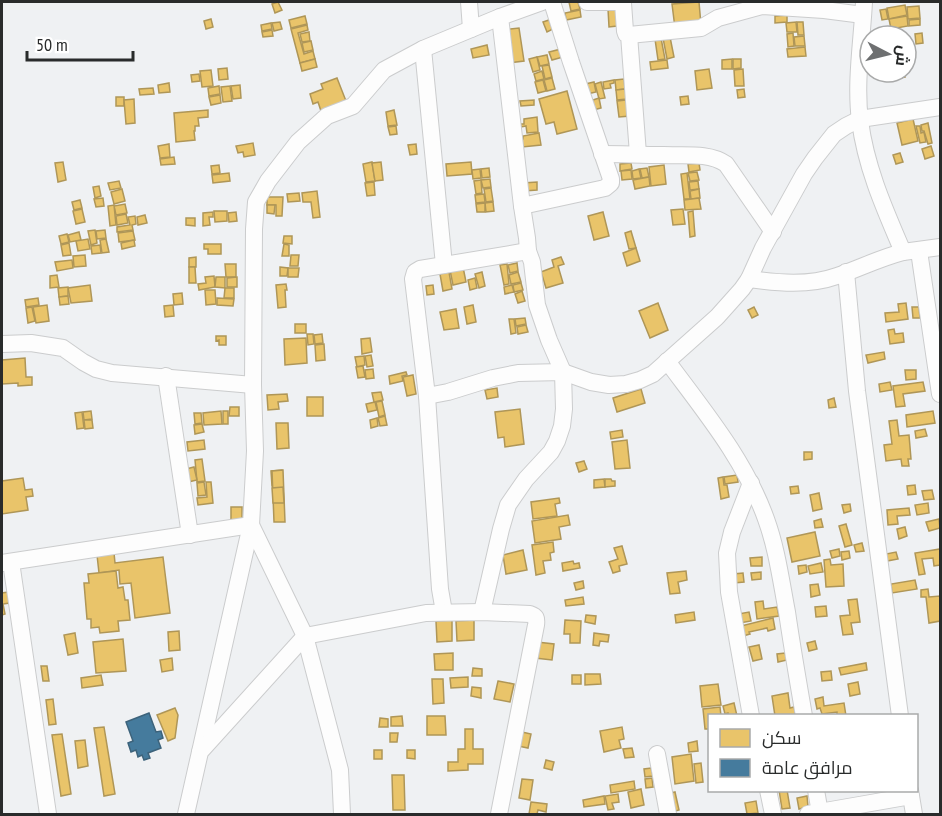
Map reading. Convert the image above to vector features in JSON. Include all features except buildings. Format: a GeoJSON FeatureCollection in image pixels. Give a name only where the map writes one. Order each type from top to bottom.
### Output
{"type":"FeatureCollection","features":[{"type":"Feature","properties":{"kind":"street"},"geometry":{"type":"LineString","coordinates":[[469,2],[471,29]]}},
{"type":"Feature","properties":{"kind":"street"},"geometry":{"type":"LineString","coordinates":[[186,814],[250,525],[255,451],[253,384],[256,202],[267,181],[298,142],[327,116],[353,106],[384,70],[471,29],[542,2]]}},
{"type":"Feature","properties":{"kind":"street"},"geometry":{"type":"LineString","coordinates":[[522,206],[605,188],[611,183],[552,2]]}},
{"type":"Feature","properties":{"kind":"street"},"geometry":{"type":"LineString","coordinates":[[587,2],[623,3],[625,32],[629,35],[638,154]]}},
{"type":"Feature","properties":{"kind":"street"},"geometry":{"type":"LineString","coordinates":[[629,35],[701,28],[717,18],[760,4],[824,10],[863,8],[859,69],[860,119],[864,145],[883,206],[911,252],[940,394]]}},
{"type":"Feature","properties":{"kind":"street"},"geometry":{"type":"LineString","coordinates":[[482,612],[508,505],[526,479],[551,452],[562,426],[564,409],[563,372],[537,305],[532,262],[528,251],[500,17]]}},
{"type":"Feature","properties":{"kind":"street"},"geometry":{"type":"LineString","coordinates":[[423,50],[444,265]]}},
{"type":"Feature","properties":{"kind":"street"},"geometry":{"type":"LineString","coordinates":[[427,396],[493,378],[518,374],[563,372],[591,382],[609,385],[626,384],[653,374],[717,317],[742,289],[815,158],[834,134],[860,119],[940,107]]}},
{"type":"Feature","properties":{"kind":"street"},"geometry":{"type":"LineString","coordinates":[[602,154],[712,157],[721,160],[773,232]]}},
{"type":"Feature","properties":{"kind":"street"},"geometry":{"type":"LineString","coordinates":[[749,279],[777,283],[803,283],[836,276],[880,259],[940,247]]}},
{"type":"Feature","properties":{"kind":"street"},"geometry":{"type":"LineString","coordinates":[[444,612],[440,589],[427,396],[413,279],[415,272],[420,268],[528,251]]}},
{"type":"Feature","properties":{"kind":"street"},"geometry":{"type":"LineString","coordinates":[[846,272],[857,391],[900,714]]}},
{"type":"Feature","properties":{"kind":"street"},"geometry":{"type":"LineString","coordinates":[[2,344],[31,343],[63,348],[82,362],[112,373],[253,384]]}},
{"type":"Feature","properties":{"kind":"street"},"geometry":{"type":"LineString","coordinates":[[667,361],[738,460],[751,483],[765,517],[780,572],[804,714]]}},
{"type":"Feature","properties":{"kind":"street"},"geometry":{"type":"LineString","coordinates":[[166,376],[190,535]]}},
{"type":"Feature","properties":{"kind":"street"},"geometry":{"type":"LineString","coordinates":[[751,483],[732,532],[728,553],[729,592],[751,714]]}},
{"type":"Feature","properties":{"kind":"street"},"geometry":{"type":"LineString","coordinates":[[48,814],[6,563],[250,525]]}},
{"type":"Feature","properties":{"kind":"street"},"geometry":{"type":"LineString","coordinates":[[250,525],[305,636],[340,770],[342,814]]}},
{"type":"Feature","properties":{"kind":"street"},"geometry":{"type":"LineString","coordinates":[[200,752],[305,636],[426,613],[530,614],[537,619],[499,814]]}},
{"type":"Feature","properties":{"kind":"street"},"geometry":{"type":"LineString","coordinates":[[657,754],[668,814]]}},
{"type":"Feature","properties":{"kind":"street"},"geometry":{"type":"LineString","coordinates":[[768,792],[773,814]]}},
{"type":"Feature","properties":{"kind":"street"},"geometry":{"type":"LineString","coordinates":[[816,792],[814,814],[911,794],[914,814]]}}]}
